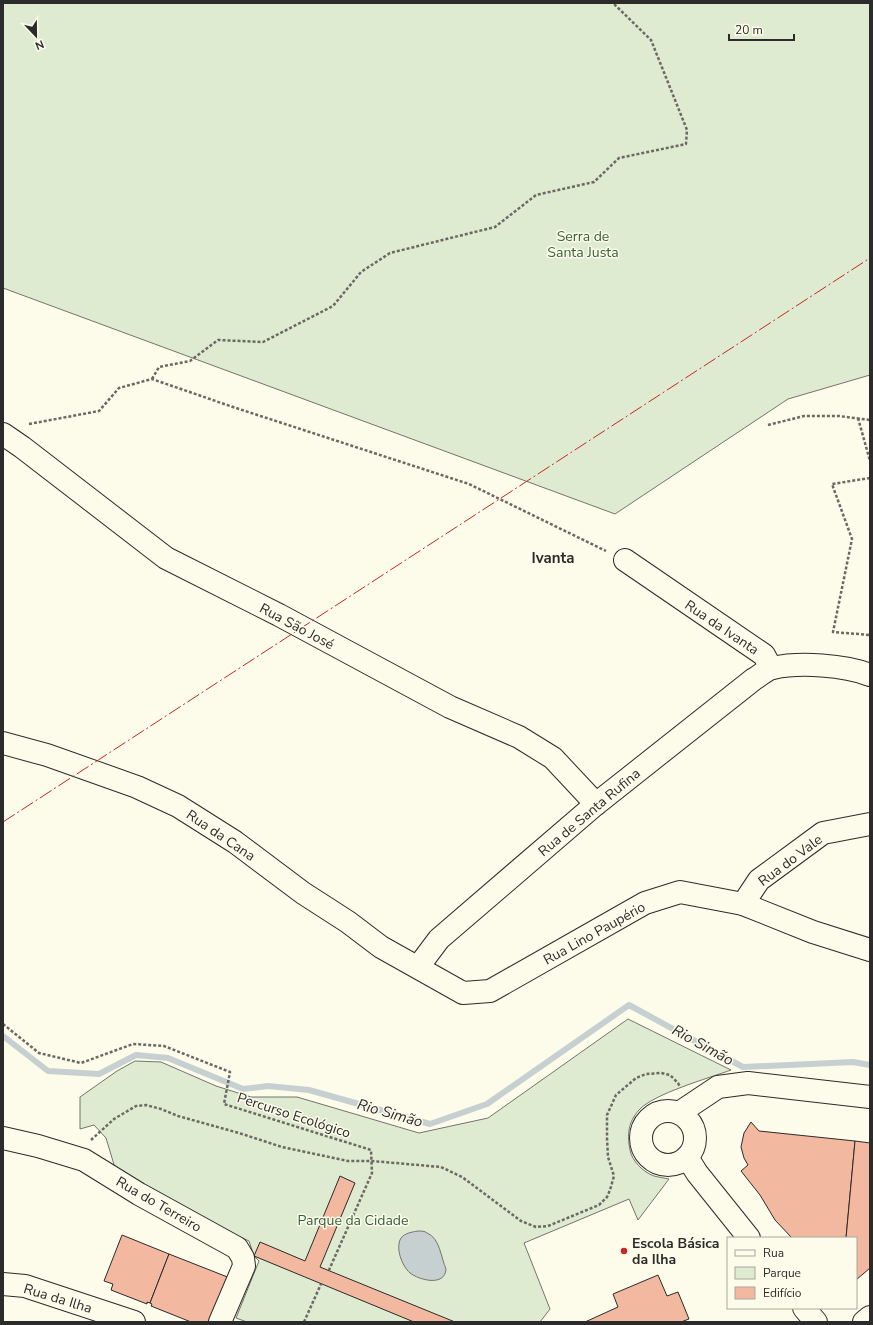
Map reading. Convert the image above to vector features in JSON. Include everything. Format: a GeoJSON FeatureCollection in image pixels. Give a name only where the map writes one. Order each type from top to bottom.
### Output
{"type":"FeatureCollection","features":[{"type":"Feature","properties":{"kind":"street","name":"Rua São José"},"geometry":{"type":"LineString","coordinates":[[3,434],[166,558],[450,707],[520,737],[553,758],[596,804]]}},
{"type":"Feature","properties":{"kind":"street","name":"Rua da Ivanta"},"geometry":{"type":"LineString","coordinates":[[625,560],[764,655],[771,668]]}},
{"type":"Feature","properties":{"kind":"street"},"geometry":{"type":"LineString","coordinates":[[771,668],[809,665],[858,670],[870,675]]}},
{"type":"Feature","properties":{"kind":"street","name":"Rua de Santa Rufina"},"geometry":{"type":"LineString","coordinates":[[418,967],[439,939],[596,804],[754,679],[771,668]]}},
{"type":"Feature","properties":{"kind":"street","name":"Rua da Cana"},"geometry":{"type":"LineString","coordinates":[[3,743],[47,755],[137,787],[178,806],[235,842],[302,893],[348,922],[380,947],[418,967]]}},
{"type":"Feature","properties":{"kind":"street","name":"Rua do Vale"},"geometry":{"type":"LineString","coordinates":[[743,904],[759,880],[823,833],[870,824]]}},
{"type":"Feature","properties":{"kind":"street","name":"Rua Lino Paupério"},"geometry":{"type":"LineString","coordinates":[[418,967],[463,993],[490,991],[645,903],[680,892],[743,904],[813,932],[870,950]]}},
{"type":"Feature","properties":{"kind":"street"},"geometry":{"type":"LineString","coordinates":[[683,1110],[686,1118],[692,1124],[695,1133],[695,1142],[692,1150],[687,1157],[672,1165],[654,1161],[647,1155],[643,1148],[641,1138],[642,1130],[650,1119],[661,1112],[683,1110],[718,1087],[748,1083],[870,1098]]}},
{"type":"Feature","properties":{"kind":"street","name":"Rua do Terreiro"},"geometry":{"type":"LineString","coordinates":[[3,1138],[38,1146],[84,1160],[139,1194],[237,1248],[244,1258],[244,1266],[220,1322]]}},
{"type":"Feature","properties":{"kind":"street"},"geometry":{"type":"LineString","coordinates":[[687,1157],[697,1173],[748,1237]]}},
{"type":"Feature","properties":{"kind":"street","name":"Rua da Ilha"},"geometry":{"type":"LineString","coordinates":[[3,1284],[25,1286],[134,1322]]}},
{"type":"Feature","properties":{"kind":"street"},"geometry":{"type":"LineString","coordinates":[[805,1309],[816,1322]]}},
{"type":"Feature","properties":{"kind":"street"},"geometry":{"type":"LineString","coordinates":[[864,1322],[870,1317]]}},
{"type":"Feature","properties":{"kind":"path"},"geometry":{"type":"LineString","coordinates":[[152,379],[159,366],[190,361],[218,340],[263,342],[333,306],[361,272],[390,253],[495,227],[536,195],[594,182],[619,158],[686,144],[687,130],[651,40],[613,3]]}},
{"type":"Feature","properties":{"kind":"path"},"geometry":{"type":"LineString","coordinates":[[22,447],[17,426],[99,411],[119,388],[152,379],[469,484],[625,560]]}},
{"type":"Feature","properties":{"kind":"path"},"geometry":{"type":"LineString","coordinates":[[768,425],[804,416],[839,416],[870,420]]}},
{"type":"Feature","properties":{"kind":"path"},"geometry":{"type":"LineString","coordinates":[[858,418],[870,461]]}},
{"type":"Feature","properties":{"kind":"path"},"geometry":{"type":"LineString","coordinates":[[870,478],[832,484],[852,539],[833,632],[870,635]]}},
{"type":"Feature","properties":{"kind":"path","name":"Percurso Ecológico"},"geometry":{"type":"LineString","coordinates":[[3,1024],[39,1053],[81,1063],[133,1044],[164,1046],[230,1072],[224,1104],[371,1150],[372,1161]]}},
{"type":"Feature","properties":{"kind":"path"},"geometry":{"type":"LineString","coordinates":[[74,1157],[114,1119],[136,1106],[146,1105],[282,1147],[348,1161],[372,1161],[441,1168],[462,1177],[521,1221],[536,1227],[548,1226],[599,1205],[607,1197],[613,1184],[614,1176],[608,1157],[607,1115],[616,1095],[636,1078],[646,1074],[660,1073],[670,1075],[678,1083],[683,1110]]}},
{"type":"Feature","properties":{"kind":"path"},"geometry":{"type":"LineString","coordinates":[[329,1270],[372,1173],[372,1161]]}},
{"type":"Feature","properties":{"kind":"path"},"geometry":{"type":"LineString","coordinates":[[304,1322],[322,1284]]}},
{"type":"Feature","properties":{"kind":"green space","name":"Serra de Santa Justa"},"geometry":{"type":"Polygon","coordinates":[[[3,3],[870,3],[870,375],[788,399],[615,514],[3,288],[3,3]]]}},
{"type":"Feature","properties":{"kind":"green space","name":"Parque da Cidade"},"geometry":{"type":"Polygon","coordinates":[[[628,1019],[731,1070],[668,1092],[646,1104],[635,1115],[629,1129],[630,1150],[633,1158],[646,1172],[654,1176],[669,1179],[638,1220],[629,1199],[524,1243],[550,1309],[540,1322],[247,1322],[236,1318],[259,1261],[254,1256],[249,1241],[206,1221],[115,1168],[106,1138],[94,1125],[80,1129],[80,1097],[117,1071],[135,1061],[161,1062],[216,1086],[251,1097],[297,1097],[419,1133],[488,1118],[628,1019]]]}},
{"type":"Feature","properties":{"kind":"shaded area"},"geometry":{"type":"Polygon","coordinates":[[[423,1231],[435,1239],[440,1249],[446,1269],[445,1275],[437,1280],[425,1280],[414,1276],[404,1266],[400,1257],[399,1242],[401,1238],[411,1232],[423,1231]]]}},
{"type":"Feature","properties":{"kind":"building"},"geometry":{"type":"Polygon","coordinates":[[[751,1122],[759,1131],[855,1141],[846,1237],[791,1237],[775,1220],[760,1195],[741,1171],[748,1165],[741,1147],[744,1133],[751,1122]]]}},
{"type":"Feature","properties":{"kind":"building"},"geometry":{"type":"Polygon","coordinates":[[[855,1141],[870,1143],[870,1268],[857,1279],[857,1237],[846,1237],[855,1141]]]}},
{"type":"Feature","properties":{"kind":"building"},"geometry":{"type":"Polygon","coordinates":[[[340,1176],[355,1183],[320,1267],[455,1322],[414,1322],[254,1256],[260,1242],[305,1261],[340,1176]]]}},
{"type":"Feature","properties":{"kind":"building"},"geometry":{"type":"Polygon","coordinates":[[[122,1235],[169,1254],[150,1303],[147,1302],[147,1304],[111,1290],[113,1284],[104,1281],[122,1235]]]}},
{"type":"Feature","properties":{"kind":"building"},"geometry":{"type":"Polygon","coordinates":[[[169,1254],[230,1278],[219,1322],[191,1322],[151,1306],[152,1304],[150,1303],[169,1254]]]}},
{"type":"Feature","properties":{"kind":"building"},"geometry":{"type":"Polygon","coordinates":[[[658,1275],[667,1296],[678,1292],[689,1319],[681,1322],[585,1322],[618,1307],[613,1294],[658,1275]]]}},
{"type":"Feature","properties":{"kind":"waterway","name":"Rio Simão"},"geometry":{"type":"LineString","coordinates":[[3,1036],[48,1071],[99,1074],[136,1055],[168,1058],[243,1089],[268,1086],[309,1090],[430,1124],[487,1104],[629,1005],[743,1067],[853,1062],[870,1065]]}},
{"type":"Feature","properties":{"kind":"power"},"geometry":{"type":"LineString","coordinates":[[3,822],[870,258]]}},
{"type":"Feature","properties":{"kind":"place","name":"Escola Básica da Ilha"},"geometry":{"type":"Point","coordinates":[624,1251]}},
{"type":"Feature","properties":{"kind":"district","name":"Ivanta"},"geometry":{"type":"Point","coordinates":[553,558]}}]}
